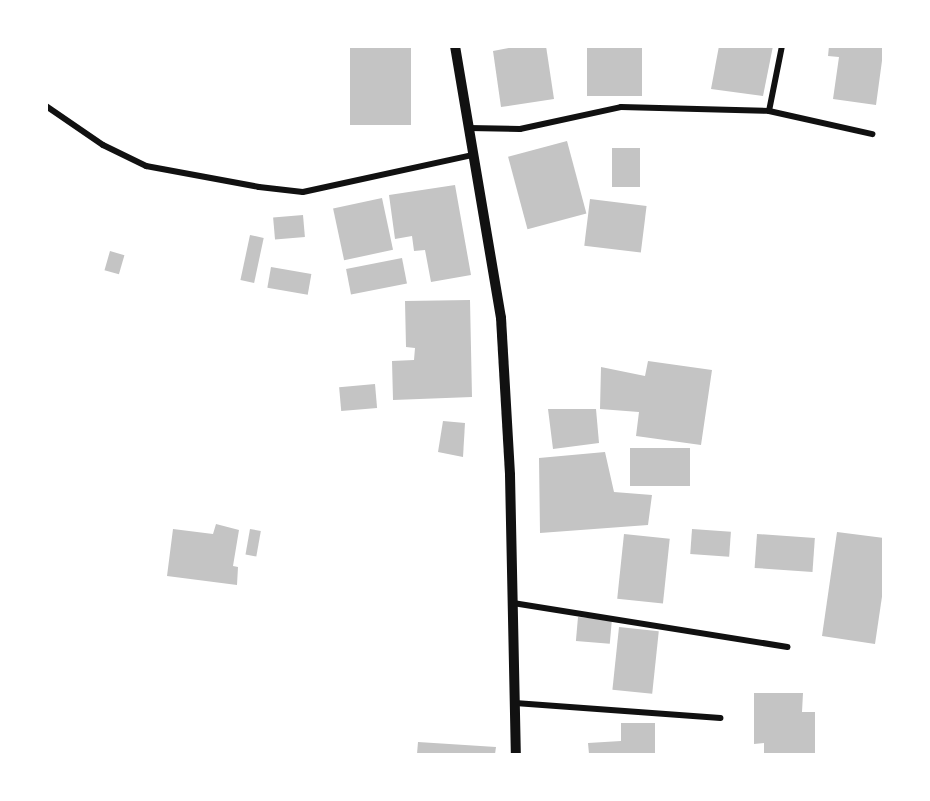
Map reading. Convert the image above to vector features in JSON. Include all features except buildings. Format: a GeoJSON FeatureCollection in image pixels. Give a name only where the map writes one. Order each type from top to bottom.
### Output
{"type":"FeatureCollection","features":[{"type":"Feature","properties":{"kind":"street"},"geometry":{"type":"LineString","coordinates":[[455,46],[501,318],[513,603],[516,754]]}},
{"type":"Feature","properties":{"kind":"street"},"geometry":{"type":"LineString","coordinates":[[769,111],[782,46]]}},
{"type":"Feature","properties":{"kind":"street"},"geometry":{"type":"LineString","coordinates":[[46,106],[103,145],[146,166],[259,187],[303,192],[473,155]]}},
{"type":"Feature","properties":{"kind":"street"},"geometry":{"type":"LineString","coordinates":[[469,128],[520,129],[621,107],[769,111],[872,134]]}},
{"type":"Feature","properties":{"kind":"street"},"geometry":{"type":"LineString","coordinates":[[513,603],[788,647]]}},
{"type":"Feature","properties":{"kind":"street"},"geometry":{"type":"LineString","coordinates":[[515,703],[720,718]]}}]}
